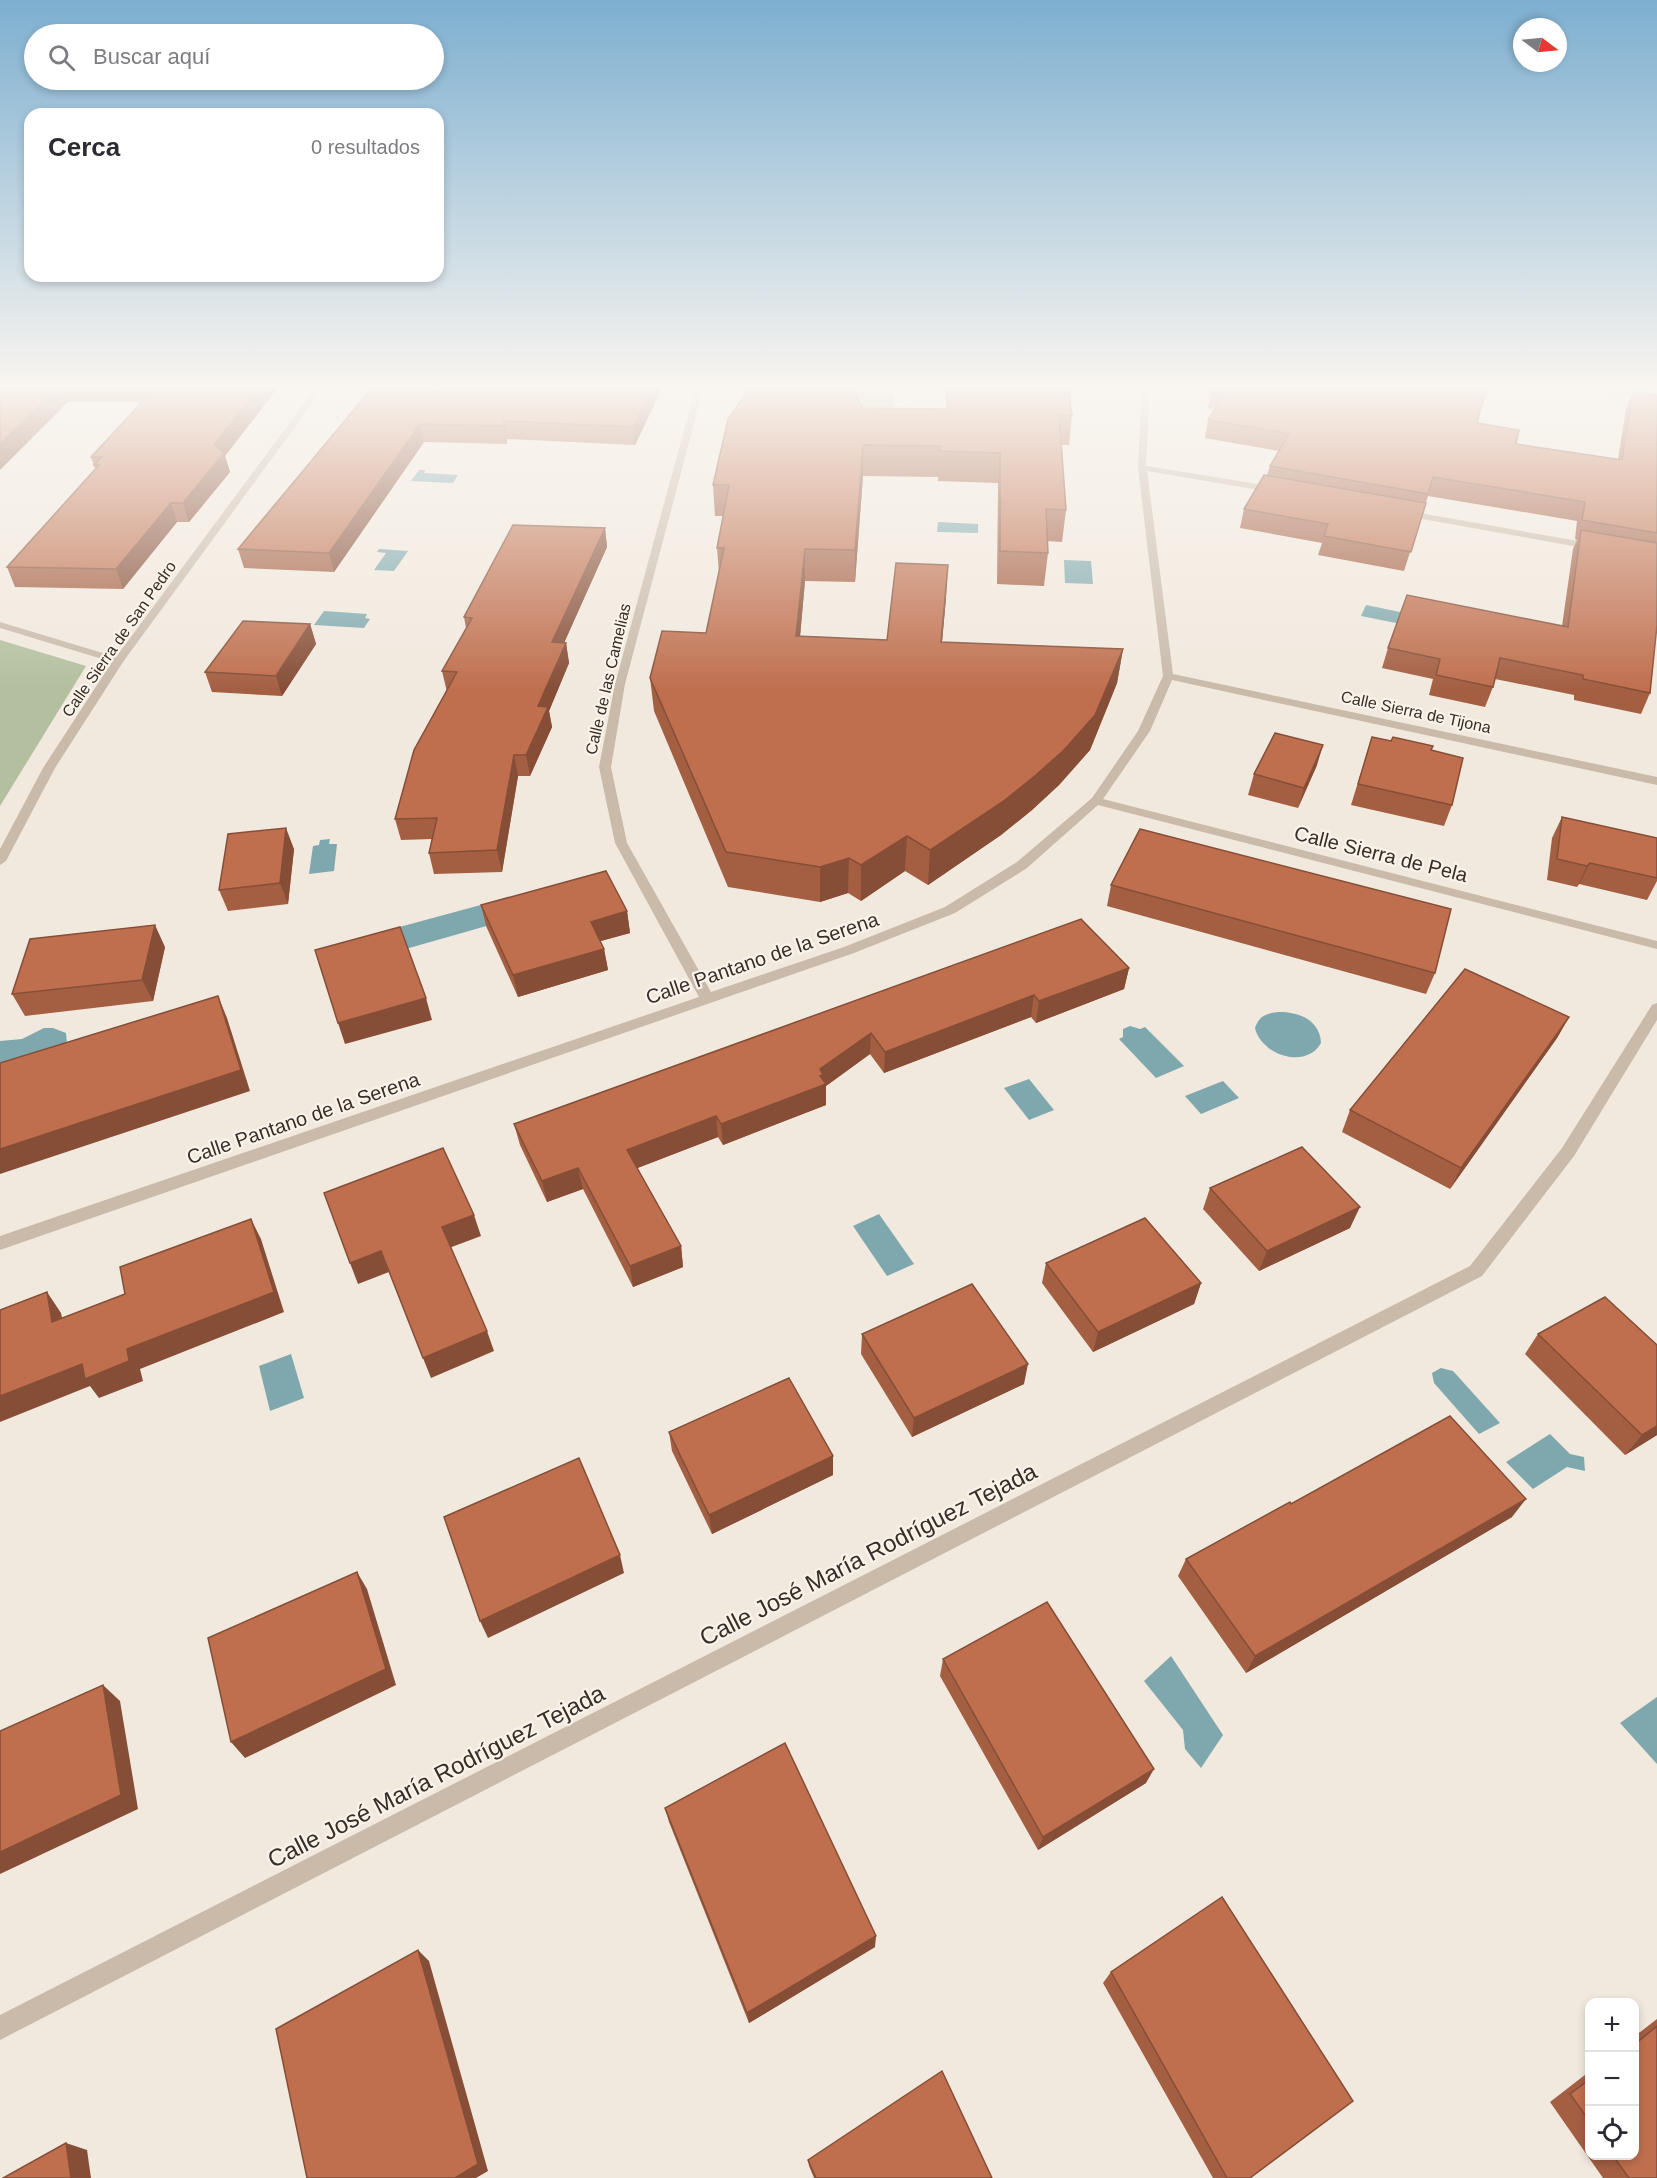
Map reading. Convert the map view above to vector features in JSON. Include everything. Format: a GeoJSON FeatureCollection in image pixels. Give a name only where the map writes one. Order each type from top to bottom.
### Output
{"type":"FeatureCollection","features":[{"type":"Feature","properties":{"kind":"street","name":"Calle Sierra de San Pedro"},"geometry":{"type":"LineString","coordinates":[[0,861],[49,768],[118,661],[246,488]]}},
{"type":"Feature","properties":{"kind":"street","name":"Calle de las Camelias"},"geometry":{"type":"LineString","coordinates":[[673,488],[620,684],[605,768],[621,843],[707,998]]}},
{"type":"Feature","properties":{"kind":"street"},"geometry":{"type":"LineString","coordinates":[[1144,488],[1168,676]]}},
{"type":"Feature","properties":{"kind":"street"},"geometry":{"type":"LineString","coordinates":[[1260,488],[1286,492]]}},
{"type":"Feature","properties":{"kind":"street"},"geometry":{"type":"LineString","coordinates":[[1390,511],[1611,550]]}},
{"type":"Feature","properties":{"kind":"street"},"geometry":{"type":"LineString","coordinates":[[0,625],[118,661]]}},
{"type":"Feature","properties":{"kind":"street","name":"Calle Pantano de la Serena"},"geometry":{"type":"LineString","coordinates":[[0,1243],[849,950],[950,910],[1022,865],[1096,801],[1144,731],[1168,676]]}},
{"type":"Feature","properties":{"kind":"street","name":"Calle Sierra de Tijona"},"geometry":{"type":"LineString","coordinates":[[1168,676],[1657,781]]}},
{"type":"Feature","properties":{"kind":"street","name":"Calle Sierra de Pela"},"geometry":{"type":"LineString","coordinates":[[1096,801],[1657,945]]}},
{"type":"Feature","properties":{"kind":"street","name":"Calle José María Rodríguez Tejada"},"geometry":{"type":"LineString","coordinates":[[0,2028],[1476,1271],[1568,1152],[1657,1008]]}},
{"type":"Feature","properties":{"kind":"green space"},"geometry":{"type":"Polygon","coordinates":[[[0,640],[86,666],[0,806],[0,640]]]}},
{"type":"Feature","properties":{"kind":"water"},"geometry":{"type":"Polygon","coordinates":[[[938,522],[978,524],[978,533],[937,532],[938,522]]]}},
{"type":"Feature","properties":{"kind":"water"},"geometry":{"type":"Polygon","coordinates":[[[379,549],[408,551],[394,571],[374,570],[386,553],[377,552],[379,549]]]}},
{"type":"Feature","properties":{"kind":"water"},"geometry":{"type":"Polygon","coordinates":[[[1064,560],[1091,561],[1093,584],[1065,583],[1064,560]]]}},
{"type":"Feature","properties":{"kind":"water"},"geometry":{"type":"Polygon","coordinates":[[[1366,605],[1410,614],[1406,625],[1361,616],[1366,605]]]}},
{"type":"Feature","properties":{"kind":"water"},"geometry":{"type":"Polygon","coordinates":[[[324,611],[367,614],[365,618],[370,619],[364,628],[314,625],[324,611]]]}},
{"type":"Feature","properties":{"kind":"water"},"geometry":{"type":"Polygon","coordinates":[[[330,839],[329,844],[337,844],[334,871],[309,874],[313,846],[319,845],[320,840],[330,839]]]}},
{"type":"Feature","properties":{"kind":"water"},"geometry":{"type":"Polygon","coordinates":[[[488,903],[497,923],[367,960],[359,938],[488,903]]]}},
{"type":"Feature","properties":{"kind":"water"},"geometry":{"type":"Polygon","coordinates":[[[1279,1012],[1301,1016],[1313,1023],[1320,1035],[1321,1043],[1314,1051],[1305,1056],[1285,1056],[1266,1046],[1259,1038],[1255,1028],[1264,1016],[1279,1012]]]}},
{"type":"Feature","properties":{"kind":"water"},"geometry":{"type":"Polygon","coordinates":[[[1130,1026],[1140,1029],[1145,1027],[1184,1066],[1156,1078],[1119,1039],[1123,1037],[1123,1029],[1130,1026]]]}},
{"type":"Feature","properties":{"kind":"water"},"geometry":{"type":"Polygon","coordinates":[[[44,1028],[53,1028],[66,1033],[67,1044],[0,1064],[0,1041],[22,1039],[44,1028]]]}},
{"type":"Feature","properties":{"kind":"water"},"geometry":{"type":"Polygon","coordinates":[[[1029,1079],[1054,1110],[1029,1120],[1004,1088],[1029,1079]]]}},
{"type":"Feature","properties":{"kind":"water"},"geometry":{"type":"Polygon","coordinates":[[[1223,1081],[1239,1098],[1201,1114],[1185,1096],[1223,1081]]]}},
{"type":"Feature","properties":{"kind":"water"},"geometry":{"type":"Polygon","coordinates":[[[879,1214],[914,1264],[887,1276],[853,1226],[879,1214]]]}},
{"type":"Feature","properties":{"kind":"water"},"geometry":{"type":"Polygon","coordinates":[[[291,1354],[304,1398],[270,1411],[259,1366],[291,1354]]]}},
{"type":"Feature","properties":{"kind":"water"},"geometry":{"type":"Polygon","coordinates":[[[1441,1368],[1453,1371],[1500,1423],[1479,1434],[1434,1383],[1432,1373],[1441,1368]]]}},
{"type":"Feature","properties":{"kind":"water"},"geometry":{"type":"Polygon","coordinates":[[[1550,1434],[1570,1454],[1584,1457],[1585,1471],[1567,1467],[1533,1489],[1506,1462],[1550,1434]]]}},
{"type":"Feature","properties":{"kind":"water"},"geometry":{"type":"Polygon","coordinates":[[[1171,1656],[1223,1735],[1201,1768],[1185,1749],[1183,1730],[1144,1681],[1171,1656]]]}},
{"type":"Feature","properties":{"kind":"water"},"geometry":{"type":"Polygon","coordinates":[[[1657,1697],[1657,1764],[1620,1723],[1657,1697]]]}},
{"type":"Feature","properties":{"kind":"building"},"geometry":{"type":"Polygon","coordinates":[[[79,488],[196,488],[183,503],[171,503],[116,569],[7,567],[79,488]]]}},
{"type":"Feature","properties":{"kind":"building"},"geometry":{"type":"Polygon","coordinates":[[[289,488],[375,488],[329,553],[238,549],[289,488]]]}},
{"type":"Feature","properties":{"kind":"building"},"geometry":{"type":"Polygon","coordinates":[[[728,488],[860,488],[855,550],[805,549],[796,636],[887,640],[896,563],[948,565],[941,642],[1123,649],[1095,715],[1064,750],[1005,800],[930,850],[907,836],[861,865],[849,858],[820,867],[726,852],[650,678],[662,631],[706,633],[724,548],[717,548],[728,488]]]}},
{"type":"Feature","properties":{"kind":"building"},"geometry":{"type":"Polygon","coordinates":[[[1000,488],[1064,488],[1066,510],[1046,509],[1048,553],[1000,551],[1000,488]]]}},
{"type":"Feature","properties":{"kind":"building"},"geometry":{"type":"Polygon","coordinates":[[[1257,488],[1337,488],[1426,503],[1411,552],[1324,536],[1328,524],[1244,509],[1257,488]]]}},
{"type":"Feature","properties":{"kind":"building"},"geometry":{"type":"Polygon","coordinates":[[[1392,488],[1430,488],[1428,494],[1392,488]]]}},
{"type":"Feature","properties":{"kind":"building"},"geometry":{"type":"Polygon","coordinates":[[[1498,488],[1657,488],[1657,533],[1582,520],[1585,502],[1498,488]]]}},
{"type":"Feature","properties":{"kind":"building"},"geometry":{"type":"Polygon","coordinates":[[[513,525],[605,528],[552,642],[566,643],[538,706],[548,707],[526,755],[514,755],[497,850],[429,853],[437,818],[395,819],[414,750],[457,672],[442,671],[472,618],[464,617],[513,525]]]}},
{"type":"Feature","properties":{"kind":"building"},"geometry":{"type":"Polygon","coordinates":[[[1581,530],[1657,543],[1657,625],[1650,693],[1583,679],[1583,675],[1500,658],[1493,687],[1436,675],[1440,659],[1388,648],[1407,595],[1568,627],[1581,530]]]}},
{"type":"Feature","properties":{"kind":"building"},"geometry":{"type":"Polygon","coordinates":[[[243,621],[310,624],[276,676],[205,672],[243,621]]]}},
{"type":"Feature","properties":{"kind":"building"},"geometry":{"type":"Polygon","coordinates":[[[1275,733],[1323,745],[1304,788],[1254,774],[1275,733]]]}},
{"type":"Feature","properties":{"kind":"building"},"geometry":{"type":"Polygon","coordinates":[[[1372,737],[1391,741],[1393,737],[1433,746],[1431,750],[1463,758],[1452,805],[1358,784],[1372,737]]]}},
{"type":"Feature","properties":{"kind":"building"},"geometry":{"type":"Polygon","coordinates":[[[1562,817],[1657,838],[1657,878],[1590,863],[1587,866],[1557,859],[1562,817]]]}},
{"type":"Feature","properties":{"kind":"building"},"geometry":{"type":"Polygon","coordinates":[[[286,828],[280,883],[219,890],[228,834],[286,828]]]}},
{"type":"Feature","properties":{"kind":"building"},"geometry":{"type":"Polygon","coordinates":[[[1140,829],[1451,909],[1435,973],[1111,885],[1140,829]]]}},
{"type":"Feature","properties":{"kind":"building"},"geometry":{"type":"Polygon","coordinates":[[[606,871],[627,911],[591,922],[604,949],[513,975],[481,905],[606,871]]]}},
{"type":"Feature","properties":{"kind":"building"},"geometry":{"type":"Polygon","coordinates":[[[1081,919],[1129,968],[1039,1001],[1034,995],[885,1052],[871,1033],[820,1069],[823,1075],[820,1076],[826,1084],[721,1124],[716,1116],[627,1150],[681,1246],[630,1266],[578,1168],[542,1181],[514,1124],[1081,919]]]}},
{"type":"Feature","properties":{"kind":"building"},"geometry":{"type":"Polygon","coordinates":[[[155,925],[142,980],[12,994],[30,939],[155,925]]]}},
{"type":"Feature","properties":{"kind":"building"},"geometry":{"type":"Polygon","coordinates":[[[400,927],[426,998],[338,1023],[315,950],[400,927]]]}},
{"type":"Feature","properties":{"kind":"building"},"geometry":{"type":"Polygon","coordinates":[[[1465,969],[1569,1017],[1461,1168],[1350,1110],[1465,969]]]}},
{"type":"Feature","properties":{"kind":"building"},"geometry":{"type":"Polygon","coordinates":[[[218,996],[241,1070],[0,1149],[0,1063],[218,996]]]}},
{"type":"Feature","properties":{"kind":"building"},"geometry":{"type":"Polygon","coordinates":[[[1302,1147],[1360,1207],[1267,1251],[1210,1188],[1302,1147]]]}},
{"type":"Feature","properties":{"kind":"building"},"geometry":{"type":"Polygon","coordinates":[[[443,1148],[474,1215],[442,1227],[487,1331],[423,1358],[381,1251],[350,1263],[324,1193],[443,1148]]]}},
{"type":"Feature","properties":{"kind":"building"},"geometry":{"type":"Polygon","coordinates":[[[1145,1218],[1201,1283],[1098,1332],[1046,1263],[1145,1218]]]}},
{"type":"Feature","properties":{"kind":"building"},"geometry":{"type":"Polygon","coordinates":[[[251,1219],[274,1292],[127,1349],[129,1361],[85,1379],[82,1364],[0,1396],[0,1310],[47,1292],[52,1322],[125,1294],[120,1267],[251,1219]]]}},
{"type":"Feature","properties":{"kind":"building"},"geometry":{"type":"Polygon","coordinates":[[[972,1284],[1028,1364],[914,1418],[862,1334],[972,1284]]]}},
{"type":"Feature","properties":{"kind":"building"},"geometry":{"type":"Polygon","coordinates":[[[1605,1297],[1657,1345],[1657,1426],[1642,1435],[1538,1334],[1605,1297]]]}},
{"type":"Feature","properties":{"kind":"building"},"geometry":{"type":"Polygon","coordinates":[[[789,1378],[833,1456],[709,1515],[669,1432],[789,1378]]]}},
{"type":"Feature","properties":{"kind":"building"},"geometry":{"type":"Polygon","coordinates":[[[1450,1416],[1526,1499],[1255,1656],[1186,1559],[1450,1416]]]}},
{"type":"Feature","properties":{"kind":"building"},"geometry":{"type":"Polygon","coordinates":[[[579,1458],[620,1555],[480,1621],[444,1517],[579,1458]]]}},
{"type":"Feature","properties":{"kind":"building"},"geometry":{"type":"Polygon","coordinates":[[[357,1572],[386,1669],[231,1742],[208,1638],[357,1572]]]}},
{"type":"Feature","properties":{"kind":"building"},"geometry":{"type":"Polygon","coordinates":[[[1047,1602],[1154,1769],[1043,1837],[943,1659],[1047,1602]]]}},
{"type":"Feature","properties":{"kind":"building"},"geometry":{"type":"Polygon","coordinates":[[[103,1685],[121,1795],[0,1852],[0,1731],[103,1685]]]}},
{"type":"Feature","properties":{"kind":"building"},"geometry":{"type":"Polygon","coordinates":[[[785,1743],[876,1936],[747,2013],[665,1808],[785,1743]]]}},
{"type":"Feature","properties":{"kind":"building"},"geometry":{"type":"Polygon","coordinates":[[[1222,1897],[1353,2101],[1250,2178],[1227,2178],[1111,1972],[1222,1897]]]}},
{"type":"Feature","properties":{"kind":"building"},"geometry":{"type":"Polygon","coordinates":[[[418,1950],[478,2164],[455,2178],[307,2178],[276,2029],[418,1950]]]}},
{"type":"Feature","properties":{"kind":"building"},"geometry":{"type":"Polygon","coordinates":[[[1657,2026],[1657,2178],[1629,2178],[1616,2160],[1639,2160],[1639,2041],[1657,2026]]]}},
{"type":"Feature","properties":{"kind":"building"},"geometry":{"type":"Polygon","coordinates":[[[942,2071],[992,2178],[816,2178],[808,2160],[942,2071]]]}},
{"type":"Feature","properties":{"kind":"building"},"geometry":{"type":"Polygon","coordinates":[[[1585,2083],[1585,2115],[1570,2094],[1585,2083]]]}},
{"type":"Feature","properties":{"kind":"building"},"geometry":{"type":"Polygon","coordinates":[[[66,2143],[71,2178],[3,2178],[66,2143]]]}}]}
